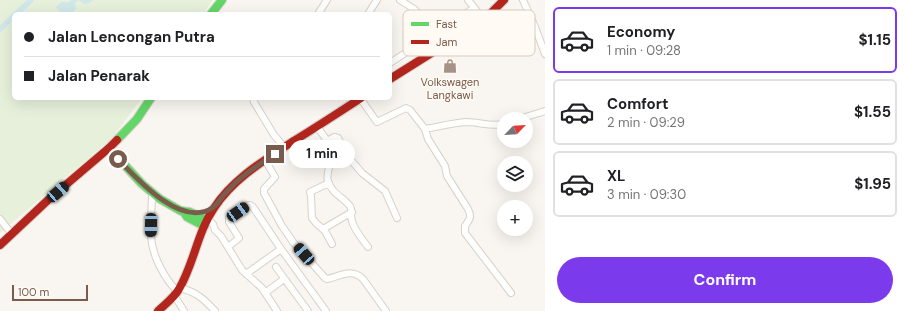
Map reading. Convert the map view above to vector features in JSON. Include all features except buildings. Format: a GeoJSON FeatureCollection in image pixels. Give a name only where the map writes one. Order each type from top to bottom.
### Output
{"type":"FeatureCollection","features":[{"type":"Feature","properties":{"kind":"main road"},"geometry":{"type":"LineString","coordinates":[[213,12],[222,0]]}},
{"type":"Feature","properties":{"kind":"main road"},"geometry":{"type":"LineString","coordinates":[[494,10],[504,0]]}},
{"type":"Feature","properties":{"kind":"main road"},"geometry":{"type":"LineString","coordinates":[[392,78],[427,56]]}},
{"type":"Feature","properties":{"kind":"main road"},"geometry":{"type":"LineString","coordinates":[[0,245],[11,233],[109,148],[137,118],[150,100]]}},
{"type":"Feature","properties":{"kind":"main road"},"geometry":{"type":"LineString","coordinates":[[158,311],[177,292],[206,223],[214,208],[238,180],[265,160],[358,100]]}},
{"type":"Feature","properties":{"kind":"main road"},"geometry":{"type":"LineString","coordinates":[[109,148],[138,180],[152,192],[170,205],[183,211],[190,212],[193,217],[199,239]]}},
{"type":"Feature","properties":{"kind":"main road"},"geometry":{"type":"LineString","coordinates":[[193,217],[214,208]]}},
{"type":"Feature","properties":{"kind":"main road"},"geometry":{"type":"LineString","coordinates":[[193,217],[206,223]]}},
{"type":"Feature","properties":{"kind":"street"},"geometry":{"type":"LineString","coordinates":[[319,12],[327,0]]}},
{"type":"Feature","properties":{"kind":"street"},"geometry":{"type":"LineString","coordinates":[[369,12],[377,0]]}},
{"type":"Feature","properties":{"kind":"street"},"geometry":{"type":"LineString","coordinates":[[400,0],[416,10]]}},
{"type":"Feature","properties":{"kind":"street"},"geometry":{"type":"LineString","coordinates":[[468,0],[474,8],[471,10]]}},
{"type":"Feature","properties":{"kind":"street"},"geometry":{"type":"LineString","coordinates":[[522,0],[527,10]]}},
{"type":"Feature","properties":{"kind":"street"},"geometry":{"type":"LineString","coordinates":[[535,28],[545,54]]}},
{"type":"Feature","properties":{"kind":"street"},"geometry":{"type":"LineString","coordinates":[[392,62],[403,55]]}},
{"type":"Feature","properties":{"kind":"street"},"geometry":{"type":"LineString","coordinates":[[254,100],[274,135],[285,148]]}},
{"type":"Feature","properties":{"kind":"street"},"geometry":{"type":"LineString","coordinates":[[362,100],[376,122],[406,108],[410,110],[425,129],[428,139],[445,166],[447,176],[471,215],[465,226],[465,233],[511,293]]}},
{"type":"Feature","properties":{"kind":"street"},"geometry":{"type":"LineString","coordinates":[[533,115],[545,111]]}},
{"type":"Feature","properties":{"kind":"street"},"geometry":{"type":"LineString","coordinates":[[425,129],[464,122],[497,125]]}},
{"type":"Feature","properties":{"kind":"street"},"geometry":{"type":"LineString","coordinates":[[317,127],[331,147],[332,154],[327,175],[329,183],[333,190],[349,205],[352,212],[351,221],[368,248]]}},
{"type":"Feature","properties":{"kind":"street"},"geometry":{"type":"LineString","coordinates":[[327,140],[334,137],[338,138],[350,159],[362,173],[385,191],[397,218]]}},
{"type":"Feature","properties":{"kind":"street"},"geometry":{"type":"LineString","coordinates":[[265,160],[275,177],[264,189],[264,193],[282,226],[293,242],[327,279],[348,273],[359,275],[386,311]]}},
{"type":"Feature","properties":{"kind":"street"},"geometry":{"type":"LineString","coordinates":[[329,183],[310,192],[312,218],[328,234],[332,244]]}},
{"type":"Feature","properties":{"kind":"street"},"geometry":{"type":"LineString","coordinates":[[152,192],[152,247],[163,273],[177,292],[184,311]]}},
{"type":"Feature","properties":{"kind":"street"},"geometry":{"type":"LineString","coordinates":[[228,247],[239,238],[229,222],[229,218],[246,206],[250,205],[326,311]]}},
{"type":"Feature","properties":{"kind":"street"},"geometry":{"type":"LineString","coordinates":[[323,228],[352,212]]}},
{"type":"Feature","properties":{"kind":"street"},"geometry":{"type":"LineString","coordinates":[[0,219],[11,233]]}},
{"type":"Feature","properties":{"kind":"street"},"geometry":{"type":"LineString","coordinates":[[206,223],[209,229],[215,230],[221,236],[238,264],[246,274],[262,288],[277,311]]}},
{"type":"Feature","properties":{"kind":"street"},"geometry":{"type":"LineString","coordinates":[[246,274],[281,249]]}},
{"type":"Feature","properties":{"kind":"street"},"geometry":{"type":"LineString","coordinates":[[276,267],[308,311]]}},
{"type":"Feature","properties":{"kind":"street"},"geometry":{"type":"LineString","coordinates":[[265,293],[284,279]]}},
{"type":"Feature","properties":{"kind":"street"},"geometry":{"type":"LineString","coordinates":[[177,292],[188,290],[208,303],[214,311]]}},
{"type":"Feature","properties":{"kind":"green space"},"geometry":{"type":"Polygon","coordinates":[[[0,0],[213,0],[204,12],[12,12],[12,100],[140,100],[112,138],[0,233],[0,0]]]}},
{"type":"Feature","properties":{"kind":"water"},"geometry":{"type":"Polygon","coordinates":[[[71,0],[79,0],[75,3],[76,9],[73,12],[62,12],[56,7],[61,2],[69,2],[71,0]]]}},
{"type":"Feature","properties":{"kind":"water"},"geometry":{"type":"Polygon","coordinates":[[[79,0],[93,0],[84,4],[79,0]]]}},
{"type":"Feature","properties":{"kind":"waterway"},"geometry":{"type":"LineString","coordinates":[[18,12],[31,0]]}},
{"type":"Feature","properties":{"kind":"waterway"},"geometry":{"type":"LineString","coordinates":[[0,29],[12,18]]}},
{"type":"Feature","properties":{"kind":"traffic: fast"},"geometry":{"type":"LineString","coordinates":[[213,12],[222,0]]}},
{"type":"Feature","properties":{"kind":"traffic: fast"},"geometry":{"type":"LineString","coordinates":[[117,140],[137,119],[150,100]]}},
{"type":"Feature","properties":{"kind":"traffic: fast"},"geometry":{"type":"LineString","coordinates":[[109,148],[142,184],[160,199],[181,211],[190,212],[207,220]]}},
{"type":"Feature","properties":{"kind":"traffic: fast"},"geometry":{"type":"LineString","coordinates":[[183,211],[187,217],[204,226]]}},
{"type":"Feature","properties":{"kind":"traffic: jam"},"geometry":{"type":"LineString","coordinates":[[494,10],[504,0]]}},
{"type":"Feature","properties":{"kind":"traffic: jam"},"geometry":{"type":"LineString","coordinates":[[392,78],[427,56]]}},
{"type":"Feature","properties":{"kind":"traffic: jam"},"geometry":{"type":"LineString","coordinates":[[158,311],[179,289],[208,218],[230,188],[249,171],[358,100]]}},
{"type":"Feature","properties":{"kind":"traffic: jam"},"geometry":{"type":"LineString","coordinates":[[0,245],[48,200],[117,140]]}},
{"type":"Feature","properties":{"kind":"place","name":"Volkswagen Langkawi"},"geometry":{"type":"Point","coordinates":[450,66]}},
{"type":"Feature","properties":{"kind":"route"},"geometry":{"type":"LineString","coordinates":[[118,159],[152,192],[170,205],[194,214],[214,208],[242,177],[275,154]]}}]}
